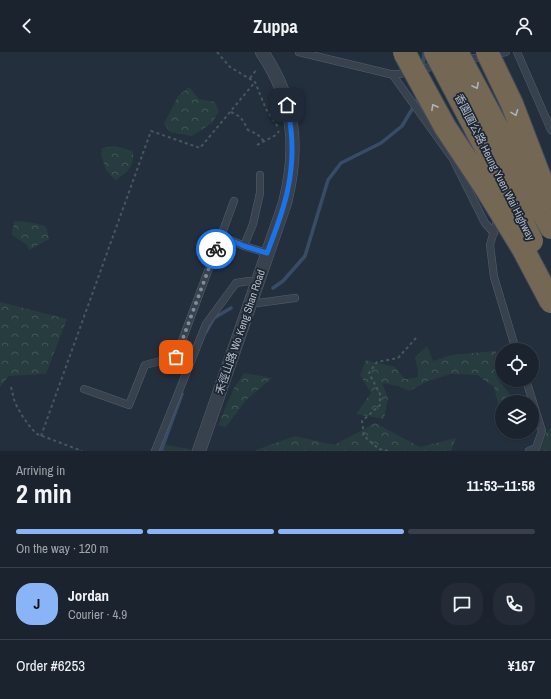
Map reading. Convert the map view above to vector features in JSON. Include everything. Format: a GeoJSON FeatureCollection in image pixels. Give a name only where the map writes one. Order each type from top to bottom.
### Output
{"type":"FeatureCollection","features":[{"type":"Feature","properties":{"kind":"highway"},"geometry":{"type":"LineString","coordinates":[[404,52],[446,127],[485,187],[523,250],[551,302]]}},
{"type":"Feature","properties":{"kind":"highway"},"geometry":{"type":"LineString","coordinates":[[487,52],[512,104],[551,204]]}},
{"type":"Feature","properties":{"kind":"highway","name":"香園圍公路 Heung Yuen Wai Highway"},"geometry":{"type":"LineString","coordinates":[[448,58],[551,228]]}},
{"type":"Feature","properties":{"kind":"highway","name":"香園圍公路 Heung Yuen Wai Highway"},"geometry":{"type":"LineString","coordinates":[[448,58],[551,284]]}},
{"type":"Feature","properties":{"kind":"street","name":"禾徑山路 Wo Keng Shan Road"},"geometry":{"type":"LineString","coordinates":[[199,451],[288,188],[293,149],[291,120],[277,76],[262,52]]}},
{"type":"Feature","properties":{"kind":"lane"},"geometry":{"type":"LineString","coordinates":[[298,52],[361,68],[392,74],[399,74],[448,58],[506,52]]}},
{"type":"Feature","properties":{"kind":"lane"},"geometry":{"type":"LineString","coordinates":[[517,52],[551,130]]}},
{"type":"Feature","properties":{"kind":"lane"},"geometry":{"type":"LineString","coordinates":[[392,74],[453,159],[485,223],[494,233]]}},
{"type":"Feature","properties":{"kind":"lane"},"geometry":{"type":"LineString","coordinates":[[244,246],[253,224],[260,193],[260,175]]}},
{"type":"Feature","properties":{"kind":"lane"},"geometry":{"type":"LineString","coordinates":[[514,343],[494,277],[490,245],[500,210],[521,189],[545,176]]}},
{"type":"Feature","properties":{"kind":"lane"},"geometry":{"type":"LineString","coordinates":[[84,389],[129,405],[144,365],[176,357],[234,201]]}},
{"type":"Feature","properties":{"kind":"lane"},"geometry":{"type":"LineString","coordinates":[[221,236],[244,246],[267,253]]}},
{"type":"Feature","properties":{"kind":"lane"},"geometry":{"type":"LineString","coordinates":[[156,451],[206,324],[236,283],[249,281],[257,283]]}},
{"type":"Feature","properties":{"kind":"lane"},"geometry":{"type":"LineString","coordinates":[[250,304],[295,298]]}},
{"type":"Feature","properties":{"kind":"lane"},"geometry":{"type":"LineString","coordinates":[[528,387],[542,431],[536,448],[529,451]]}},
{"type":"Feature","properties":{"kind":"path"},"geometry":{"type":"LineString","coordinates":[[217,52],[230,66],[255,82],[266,109],[279,128],[279,132],[276,136],[257,146]]}},
{"type":"Feature","properties":{"kind":"path"},"geometry":{"type":"LineString","coordinates":[[250,78],[258,68]]}},
{"type":"Feature","properties":{"kind":"path"},"geometry":{"type":"LineString","coordinates":[[41,436],[151,131],[200,148],[255,82]]}},
{"type":"Feature","properties":{"kind":"path"},"geometry":{"type":"LineString","coordinates":[[230,112],[239,116],[248,130],[256,133],[264,142]]}},
{"type":"Feature","properties":{"kind":"path"},"geometry":{"type":"LineString","coordinates":[[388,451],[379,449],[364,436],[362,421],[380,405],[380,394],[369,373],[377,362],[398,358],[416,338]]}},
{"type":"Feature","properties":{"kind":"path"},"geometry":{"type":"LineString","coordinates":[[11,387],[15,403],[23,417],[37,434],[82,451]]}},
{"type":"Feature","properties":{"kind":"green space"},"geometry":{"type":"Polygon","coordinates":[[[189,87],[199,99],[215,102],[219,111],[212,123],[192,136],[170,132],[164,124],[178,96],[189,87]]]}},
{"type":"Feature","properties":{"kind":"green space"},"geometry":{"type":"Polygon","coordinates":[[[115,146],[133,151],[133,157],[131,166],[127,172],[115,180],[106,170],[101,155],[102,148],[115,146]]]}},
{"type":"Feature","properties":{"kind":"green space"},"geometry":{"type":"Polygon","coordinates":[[[14,221],[46,226],[49,239],[29,250],[27,245],[12,235],[14,221]]]}},
{"type":"Feature","properties":{"kind":"green space"},"geometry":{"type":"Polygon","coordinates":[[[0,302],[67,319],[46,374],[9,376],[0,387],[0,302]]]}},
{"type":"Feature","properties":{"kind":"green space"},"geometry":{"type":"Polygon","coordinates":[[[427,346],[433,361],[452,355],[495,351],[495,387],[504,387],[510,395],[496,395],[494,387],[477,375],[451,374],[428,381],[409,391],[398,386],[382,383],[388,398],[384,419],[356,414],[371,393],[360,375],[366,360],[395,367],[405,379],[418,377],[415,357],[427,346]]]}},
{"type":"Feature","properties":{"kind":"green space"},"geometry":{"type":"Polygon","coordinates":[[[244,373],[272,378],[246,400],[226,427],[218,425],[233,390],[244,373]]]}},
{"type":"Feature","properties":{"kind":"green space"},"geometry":{"type":"Polygon","coordinates":[[[375,423],[420,447],[456,438],[451,451],[256,451],[295,436],[334,445],[375,423]]]}},
{"type":"Feature","properties":{"kind":"green space"},"geometry":{"type":"Polygon","coordinates":[[[551,428],[551,451],[539,451],[546,433],[551,428]]]}},
{"type":"Feature","properties":{"kind":"green space"},"geometry":{"type":"Polygon","coordinates":[[[160,444],[201,451],[158,451],[160,444]]]}},
{"type":"Feature","properties":{"kind":"waterway"},"geometry":{"type":"LineString","coordinates":[[423,69],[424,52]]}},
{"type":"Feature","properties":{"kind":"waterway"},"geometry":{"type":"LineString","coordinates":[[273,288],[283,281],[305,256],[328,180],[341,163],[381,143],[402,126],[417,101],[418,95]]}},
{"type":"Feature","properties":{"kind":"waterway"},"geometry":{"type":"LineString","coordinates":[[206,332],[214,318],[231,308]]}},
{"type":"Feature","properties":{"kind":"waterway"},"geometry":{"type":"LineString","coordinates":[[161,451],[182,394]]}},
{"type":"Feature","properties":{"kind":"way so far"},"geometry":{"type":"LineString","coordinates":[[176,357],[216,249]]}},
{"type":"Feature","properties":{"kind":"route"},"geometry":{"type":"LineString","coordinates":[[216,249],[221,236],[244,246],[267,253],[284,203],[291,175],[293,149],[291,120],[287,105]]}}]}
